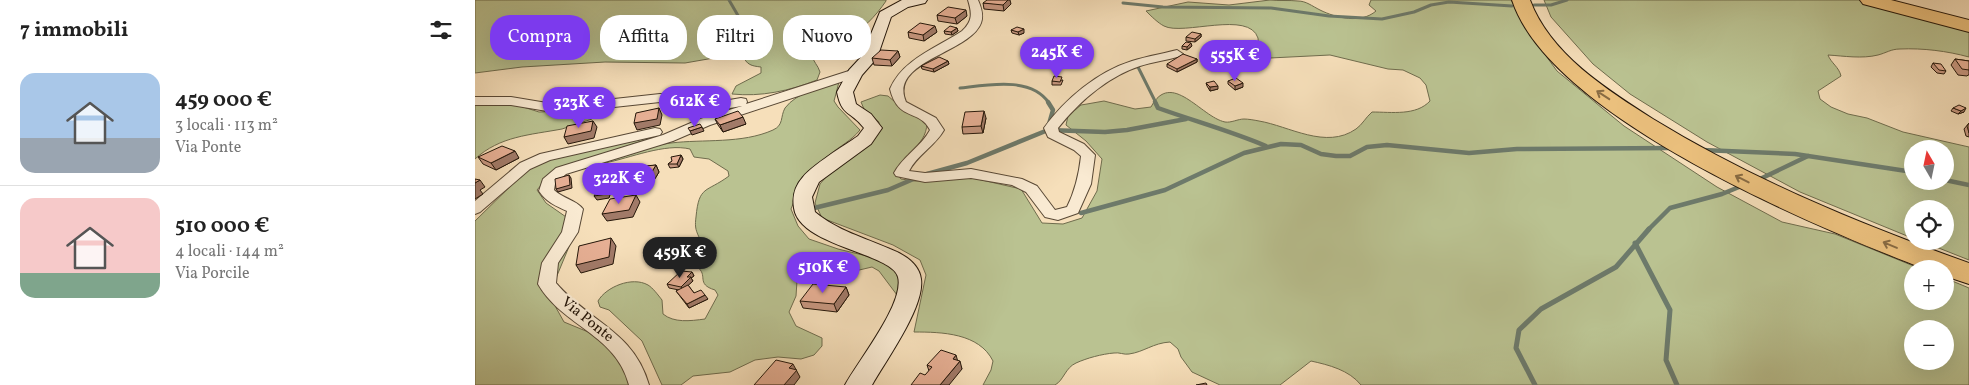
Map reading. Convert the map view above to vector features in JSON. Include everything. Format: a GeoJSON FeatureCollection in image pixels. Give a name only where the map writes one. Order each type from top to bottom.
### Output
{"type":"FeatureCollection","features":[{"type":"Feature","properties":{"kind":"highway"},"geometry":{"type":"LineString","coordinates":[[1521,0],[1523,8],[1541,36],[1575,73],[1591,88],[1659,132],[1775,196],[1902,250],[1969,274]]}},
{"type":"Feature","properties":{"kind":"highway"},"geometry":{"type":"LineString","coordinates":[[1869,0],[1969,26]]}},
{"type":"Feature","properties":{"kind":"street"},"geometry":{"type":"LineString","coordinates":[[858,385],[900,317],[909,288],[910,278],[905,266],[885,255],[823,230],[805,215],[802,197],[811,179],[865,140],[873,128],[865,117],[848,106],[845,92],[855,73],[869,58],[885,15],[903,4],[920,0]]}},
{"type":"Feature","properties":{"kind":"street"},"geometry":{"type":"LineString","coordinates":[[973,0],[977,16],[974,26],[957,40],[916,63],[904,73],[897,84],[896,93],[899,102],[931,120],[937,130],[932,140],[904,165],[901,173],[908,176],[918,178],[969,173],[1001,179],[1030,187],[1050,214],[1058,215],[1073,210],[1087,176],[1088,155],[1079,146],[1053,134],[1051,128],[1057,119],[1091,88],[1121,70],[1129,66],[1177,54]]}},
{"type":"Feature","properties":{"kind":"street","name":"Via Ponte"},"geometry":{"type":"LineString","coordinates":[[639,385],[637,373],[616,343],[563,302],[547,284],[550,263],[569,238],[574,223],[575,209],[554,199],[546,191],[548,182],[561,171],[668,138],[705,122],[855,73]]}},
{"type":"Feature","properties":{"kind":"street"},"geometry":{"type":"LineString","coordinates":[[475,101],[523,102],[544,108],[559,109],[660,98],[679,99],[705,108],[775,98]]}},
{"type":"Feature","properties":{"kind":"street"},"geometry":{"type":"LineString","coordinates":[[475,209],[525,166],[545,157],[705,122]]}},
{"type":"Feature","properties":{"kind":"green space"},"geometry":{"type":"Polygon","coordinates":[[[475,0],[886,0],[871,20],[871,15],[783,15],[783,60],[813,60],[820,72],[817,80],[775,92],[754,95],[732,94],[736,86],[761,73],[761,67],[750,64],[746,60],[773,60],[773,15],[697,15],[697,60],[702,60],[685,63],[605,62],[522,67],[475,73],[475,0]]]}},
{"type":"Feature","properties":{"kind":"green space"},"geometry":{"type":"Polygon","coordinates":[[[1270,0],[1301,1],[1333,15],[1356,19],[1376,11],[1369,5],[1371,0],[1511,0],[1530,34],[1557,71],[1624,126],[1717,187],[1782,222],[1835,234],[1904,262],[1904,310],[1954,310],[1954,282],[1969,288],[1969,385],[1361,385],[1345,372],[1332,366],[1311,361],[1280,385],[1220,385],[1192,372],[1181,357],[1178,349],[1170,342],[1134,353],[1095,356],[1080,361],[1072,365],[1055,385],[983,385],[991,370],[993,361],[979,345],[959,336],[914,332],[926,275],[920,260],[893,245],[822,218],[815,203],[820,184],[832,170],[878,132],[879,122],[864,109],[861,102],[880,95],[888,96],[901,107],[927,123],[926,132],[922,139],[899,167],[897,174],[901,179],[915,181],[973,178],[1021,189],[1042,223],[1063,224],[1082,218],[1097,191],[1102,159],[1086,141],[1066,125],[1068,116],[1081,105],[1104,101],[1135,109],[1151,107],[1159,97],[1168,93],[1177,94],[1225,122],[1242,119],[1251,120],[1307,135],[1332,137],[1344,135],[1356,129],[1372,112],[1411,111],[1424,106],[1430,101],[1426,85],[1420,78],[1403,70],[1388,69],[1330,55],[1270,58],[1258,53],[1258,38],[1252,30],[1242,26],[1215,25],[1173,28],[1162,25],[1146,11],[1188,2],[1229,5],[1270,0]]]}},
{"type":"Feature","properties":{"kind":"green space"},"geometry":{"type":"Polygon","coordinates":[[[1544,0],[1859,0],[1969,30],[1969,57],[1935,50],[1909,49],[1894,50],[1866,57],[1828,55],[1841,76],[1818,91],[1820,99],[1831,107],[1848,114],[1867,118],[1903,132],[1938,140],[1904,140],[1904,190],[1954,190],[1954,144],[1969,147],[1969,260],[1944,250],[1954,250],[1954,200],[1904,200],[1904,235],[1800,192],[1707,142],[1630,94],[1593,64],[1551,17],[1544,0]]]}},
{"type":"Feature","properties":{"kind":"green space"},"geometry":{"type":"Polygon","coordinates":[[[839,82],[834,101],[860,130],[822,161],[811,173],[798,193],[791,209],[798,226],[809,239],[838,249],[879,259],[899,274],[901,286],[897,295],[879,271],[872,267],[838,275],[807,275],[797,281],[796,296],[789,312],[796,326],[822,338],[822,346],[814,355],[801,359],[778,357],[755,360],[730,372],[693,376],[681,385],[662,385],[642,341],[609,310],[600,307],[598,301],[607,291],[620,284],[627,282],[642,283],[650,286],[662,300],[663,314],[667,317],[683,321],[705,319],[718,295],[715,290],[705,285],[700,270],[687,263],[653,261],[656,254],[693,243],[699,237],[695,225],[699,199],[705,191],[729,176],[728,171],[709,159],[694,157],[690,149],[680,148],[659,149],[605,163],[600,160],[662,144],[736,139],[761,134],[779,126],[783,111],[796,98],[810,91],[839,82]]]}},
{"type":"Feature","properties":{"kind":"green space"},"geometry":{"type":"Polygon","coordinates":[[[475,103],[517,105],[539,112],[587,110],[595,115],[592,119],[562,129],[505,141],[485,151],[475,159],[475,103]]]}},
{"type":"Feature","properties":{"kind":"green space"},"geometry":{"type":"Polygon","coordinates":[[[660,135],[560,168],[547,178],[537,190],[546,203],[569,219],[573,237],[549,295],[564,322],[598,336],[622,361],[632,385],[475,385],[475,221],[526,171],[554,158],[660,135]]]}},
{"type":"Feature","properties":{"kind":"building"},"geometry":{"type":"Polygon","coordinates":[[[987,0],[1008,0],[1003,5],[983,3],[987,0]]]}},
{"type":"Feature","properties":{"kind":"building"},"geometry":{"type":"Polygon","coordinates":[[[948,7],[966,10],[955,18],[937,15],[948,7]]]}},
{"type":"Feature","properties":{"kind":"building"},"geometry":{"type":"Polygon","coordinates":[[[920,23],[935,26],[923,35],[908,32],[920,23]]]}},
{"type":"Feature","properties":{"kind":"building"},"geometry":{"type":"Polygon","coordinates":[[[950,26],[957,28],[951,32],[944,31],[950,26]]]}},
{"type":"Feature","properties":{"kind":"building"},"geometry":{"type":"Polygon","coordinates":[[[1017,27],[1024,29],[1018,32],[1011,30],[1017,27]]]}},
{"type":"Feature","properties":{"kind":"building"},"geometry":{"type":"Polygon","coordinates":[[[1192,32],[1201,34],[1195,39],[1186,37],[1192,32]]]}},
{"type":"Feature","properties":{"kind":"building"},"geometry":{"type":"Polygon","coordinates":[[[1186,42],[1191,43],[1187,47],[1182,46],[1186,42]]]}},
{"type":"Feature","properties":{"kind":"building"},"geometry":{"type":"Polygon","coordinates":[[[881,50],[898,51],[890,60],[872,58],[881,50]]]}},
{"type":"Feature","properties":{"kind":"building"},"geometry":{"type":"Polygon","coordinates":[[[1183,54],[1197,59],[1177,69],[1167,64],[1183,54]]]}},
{"type":"Feature","properties":{"kind":"building"},"geometry":{"type":"Polygon","coordinates":[[[939,57],[948,61],[933,69],[921,66],[939,57]]]}},
{"type":"Feature","properties":{"kind":"building"},"geometry":{"type":"Polygon","coordinates":[[[1955,59],[1969,61],[1969,70],[1962,69],[1955,59]]]}},
{"type":"Feature","properties":{"kind":"building"},"geometry":{"type":"Polygon","coordinates":[[[1933,63],[1941,64],[1946,71],[1939,70],[1933,63]]]}},
{"type":"Feature","properties":{"kind":"building"},"geometry":{"type":"Polygon","coordinates":[[[1054,76],[1062,77],[1060,82],[1052,81],[1054,76]]]}},
{"type":"Feature","properties":{"kind":"building"},"geometry":{"type":"Polygon","coordinates":[[[1236,78],[1243,83],[1235,86],[1228,81],[1236,78]]]}},
{"type":"Feature","properties":{"kind":"building"},"geometry":{"type":"Polygon","coordinates":[[[1214,81],[1218,86],[1210,87],[1206,83],[1214,81]]]}},
{"type":"Feature","properties":{"kind":"building"},"geometry":{"type":"Polygon","coordinates":[[[1959,105],[1966,108],[1961,111],[1953,108],[1959,105]]]}},
{"type":"Feature","properties":{"kind":"building"},"geometry":{"type":"Polygon","coordinates":[[[659,108],[657,119],[634,123],[636,113],[659,108]]]}},
{"type":"Feature","properties":{"kind":"building"},"geometry":{"type":"Polygon","coordinates":[[[738,111],[743,117],[720,125],[715,119],[738,111]]]}},
{"type":"Feature","properties":{"kind":"building"},"geometry":{"type":"Polygon","coordinates":[[[984,111],[981,126],[962,127],[965,112],[984,111]]]}},
{"type":"Feature","properties":{"kind":"building"},"geometry":{"type":"Polygon","coordinates":[[[593,121],[591,131],[564,137],[567,126],[593,121]]]}},
{"type":"Feature","properties":{"kind":"building"},"geometry":{"type":"Polygon","coordinates":[[[700,124],[702,127],[690,131],[688,128],[700,124]]]}},
{"type":"Feature","properties":{"kind":"building"},"geometry":{"type":"Polygon","coordinates":[[[502,146],[515,151],[491,163],[478,157],[502,146]]]}},
{"type":"Feature","properties":{"kind":"building"},"geometry":{"type":"Polygon","coordinates":[[[681,155],[677,164],[668,164],[672,161],[671,157],[681,155]]]}},
{"type":"Feature","properties":{"kind":"building"},"geometry":{"type":"Polygon","coordinates":[[[656,165],[647,180],[613,184],[623,168],[656,165]]]}},
{"type":"Feature","properties":{"kind":"building"},"geometry":{"type":"Polygon","coordinates":[[[621,169],[617,176],[606,177],[610,171],[621,169]]]}},
{"type":"Feature","properties":{"kind":"building"},"geometry":{"type":"Polygon","coordinates":[[[569,175],[570,185],[556,189],[555,179],[569,175]]]}},
{"type":"Feature","properties":{"kind":"building"},"geometry":{"type":"Polygon","coordinates":[[[608,191],[607,194],[594,196],[596,193],[608,191]]]}},
{"type":"Feature","properties":{"kind":"building"},"geometry":{"type":"Polygon","coordinates":[[[636,195],[629,210],[602,214],[610,199],[636,195]]]}},
{"type":"Feature","properties":{"kind":"building"},"geometry":{"type":"Polygon","coordinates":[[[611,238],[609,257],[576,265],[579,246],[611,238]]]}},
{"type":"Feature","properties":{"kind":"building"},"geometry":{"type":"Polygon","coordinates":[[[681,271],[692,272],[687,277],[691,277],[681,287],[667,284],[681,271]]]}},
{"type":"Feature","properties":{"kind":"building"},"geometry":{"type":"Polygon","coordinates":[[[813,284],[846,287],[834,304],[800,301],[813,284]]]}},
{"type":"Feature","properties":{"kind":"building"},"geometry":{"type":"Polygon","coordinates":[[[688,285],[694,293],[701,290],[705,295],[687,304],[676,291],[688,285]]]}},
{"type":"Feature","properties":{"kind":"building"},"geometry":{"type":"Polygon","coordinates":[[[941,350],[956,355],[953,359],[960,361],[940,385],[911,385],[920,373],[925,375],[932,367],[927,365],[941,350]]]}},
{"type":"Feature","properties":{"kind":"building"},"geometry":{"type":"Polygon","coordinates":[[[776,360],[793,364],[789,368],[797,370],[784,385],[754,385],[776,360]]]}},
{"type":"Feature","properties":{"kind":"waterway"},"geometry":{"type":"LineString","coordinates":[[729,0],[738,15]]}},
{"type":"Feature","properties":{"kind":"waterway"},"geometry":{"type":"LineString","coordinates":[[1534,5],[1551,5],[1567,0]]}},
{"type":"Feature","properties":{"kind":"waterway"},"geometry":{"type":"LineString","coordinates":[[1123,3],[1163,7],[1271,8],[1329,16],[1382,19],[1414,12],[1431,5],[1449,2],[1512,6]]}},
{"type":"Feature","properties":{"kind":"waterway"},"geometry":{"type":"LineString","coordinates":[[1133,66],[1138,67],[1156,103]]}},
{"type":"Feature","properties":{"kind":"waterway"},"geometry":{"type":"LineString","coordinates":[[960,88],[995,84],[1020,86],[1041,94],[1049,103]]}},
{"type":"Feature","properties":{"kind":"waterway"},"geometry":{"type":"LineString","coordinates":[[1048,102],[1053,110],[1049,124]]}},
{"type":"Feature","properties":{"kind":"waterway"},"geometry":{"type":"LineString","coordinates":[[1155,102],[1158,108],[1266,146]]}},
{"type":"Feature","properties":{"kind":"waterway"},"geometry":{"type":"LineString","coordinates":[[927,174],[967,163],[1048,130],[1105,132],[1127,130],[1186,119]]}},
{"type":"Feature","properties":{"kind":"waterway"},"geometry":{"type":"LineString","coordinates":[[1081,213],[1165,190],[1244,153],[1281,144],[1301,145],[1321,154],[1336,156],[1350,156],[1367,147],[1387,145],[1469,153],[1517,149],[1670,148]]}},
{"type":"Feature","properties":{"kind":"waterway"},"geometry":{"type":"LineString","coordinates":[[1702,150],[1795,154],[1904,171]]}},
{"type":"Feature","properties":{"kind":"waterway"},"geometry":{"type":"LineString","coordinates":[[1760,179],[1808,156]]}},
{"type":"Feature","properties":{"kind":"waterway"},"geometry":{"type":"LineString","coordinates":[[810,209],[888,190],[918,177]]}},
{"type":"Feature","properties":{"kind":"waterway"},"geometry":{"type":"LineString","coordinates":[[1954,182],[1969,185]]}},
{"type":"Feature","properties":{"kind":"waterway"},"geometry":{"type":"LineString","coordinates":[[1649,229],[1670,208],[1722,194],[1739,187]]}},
{"type":"Feature","properties":{"kind":"waterway"},"geometry":{"type":"LineString","coordinates":[[1636,244],[1649,229]]}},
{"type":"Feature","properties":{"kind":"waterway"},"geometry":{"type":"LineString","coordinates":[[1535,385],[1516,348],[1519,330],[1541,309],[1616,267],[1636,244]]}},
{"type":"Feature","properties":{"kind":"waterway"},"geometry":{"type":"LineString","coordinates":[[1636,244],[1670,310],[1666,360],[1677,385]]}}]}
